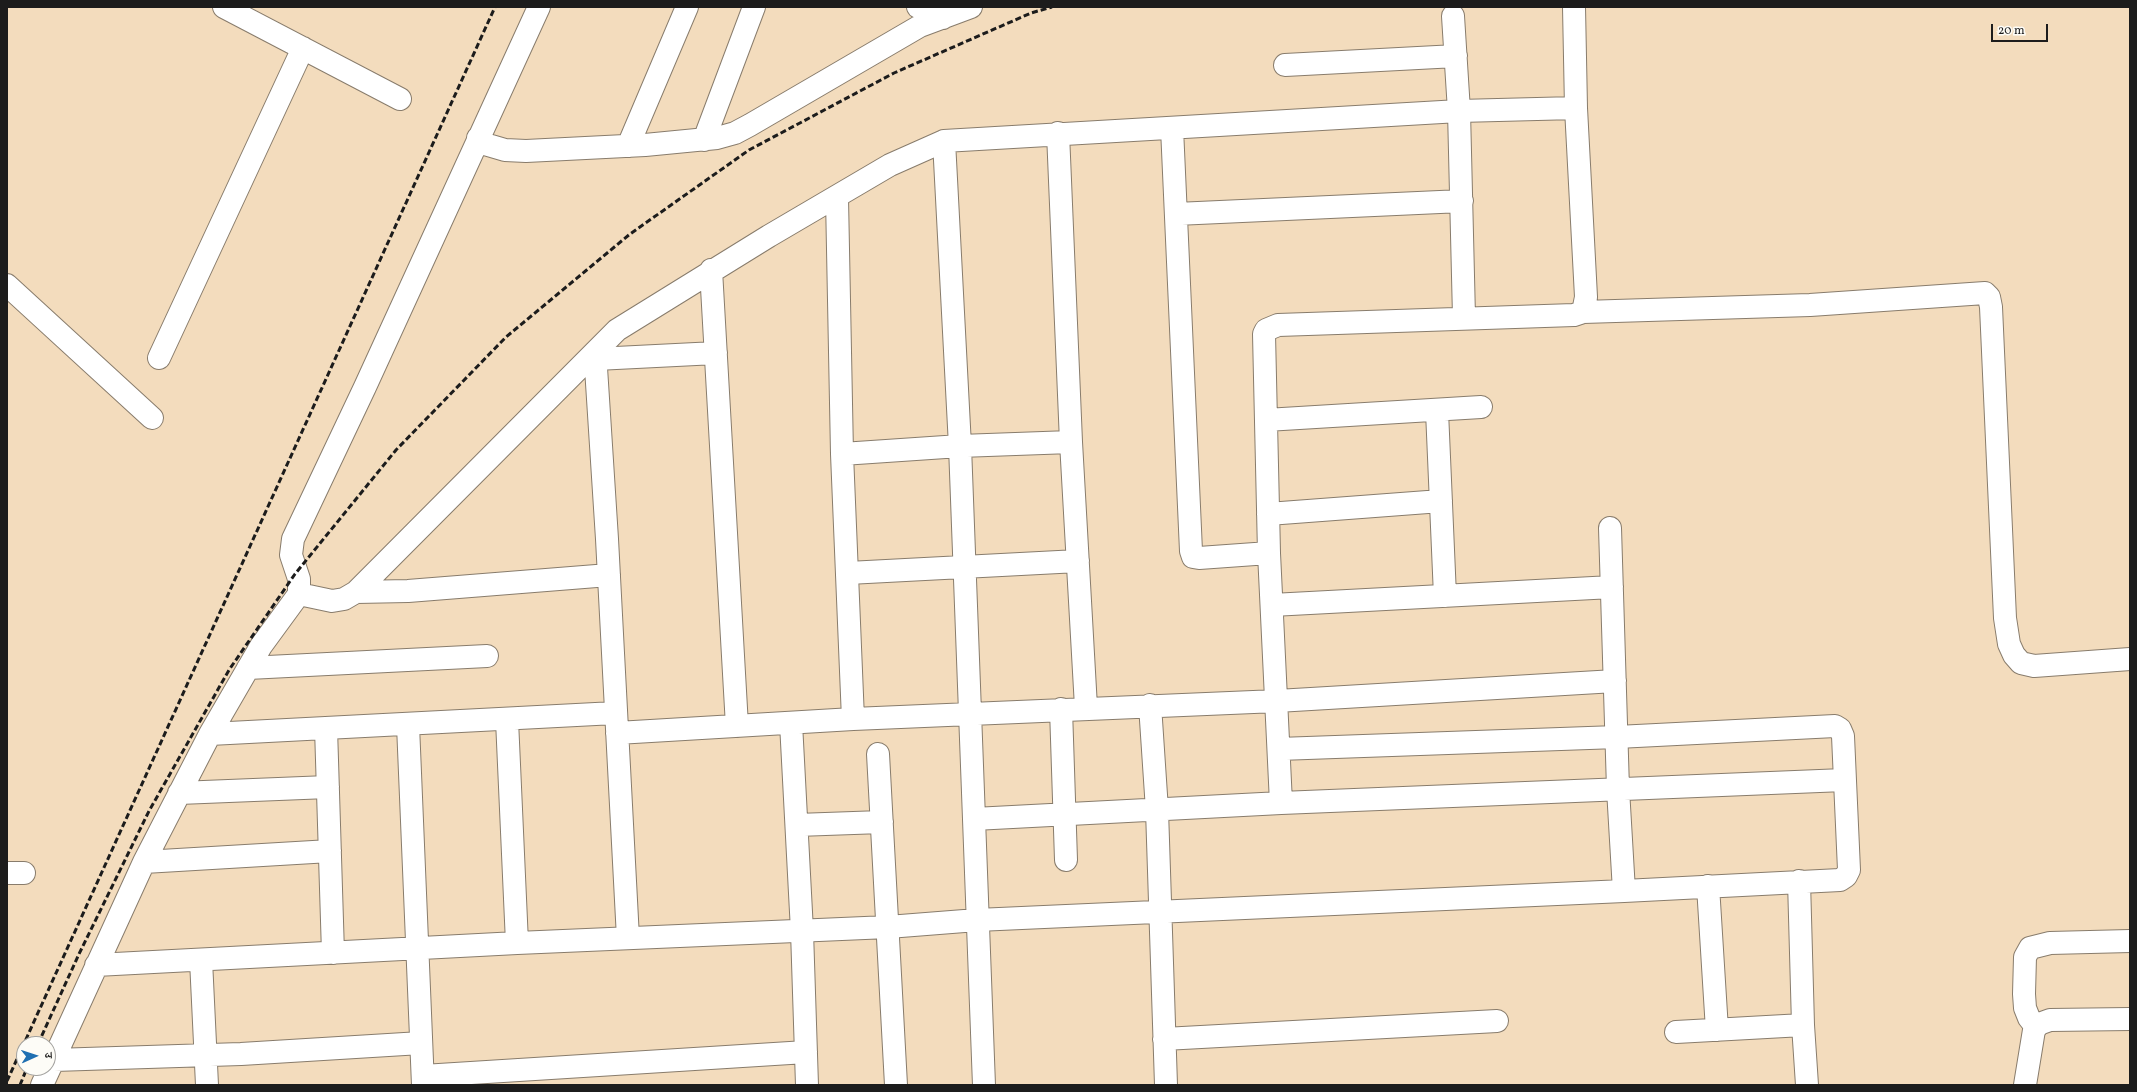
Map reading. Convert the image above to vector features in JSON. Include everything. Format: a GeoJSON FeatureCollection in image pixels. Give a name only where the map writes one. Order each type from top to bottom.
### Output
{"type":"FeatureCollection","features":[{"type":"Feature","properties":{"kind":"street"},"geometry":{"type":"LineString","coordinates":[[224,7],[400,99]]}},
{"type":"Feature","properties":{"kind":"street"},"geometry":{"type":"LineString","coordinates":[[56,1055],[144,862],[210,734],[248,668],[276,624],[299,594],[299,579],[291,555],[293,539],[369,380],[539,7]]}},
{"type":"Feature","properties":{"kind":"street"},"geometry":{"type":"LineString","coordinates":[[628,146],[687,7]]}},
{"type":"Feature","properties":{"kind":"street"},"geometry":{"type":"LineString","coordinates":[[704,140],[754,7]]}},
{"type":"Feature","properties":{"kind":"street"},"geometry":{"type":"LineString","coordinates":[[918,7],[943,18]]}},
{"type":"Feature","properties":{"kind":"street"},"geometry":{"type":"LineString","coordinates":[[478,138],[488,145],[505,150],[628,146],[704,140],[735,133],[920,26],[971,7]]}},
{"type":"Feature","properties":{"kind":"street"},"geometry":{"type":"LineString","coordinates":[[1574,7],[1576,108],[1586,296],[1583,312]]}},
{"type":"Feature","properties":{"kind":"street"},"geometry":{"type":"LineString","coordinates":[[1453,16],[1459,111],[1464,317]]}},
{"type":"Feature","properties":{"kind":"street"},"geometry":{"type":"LineString","coordinates":[[159,358],[303,48]]}},
{"type":"Feature","properties":{"kind":"street"},"geometry":{"type":"LineString","coordinates":[[1285,65],[1456,56]]}},
{"type":"Feature","properties":{"kind":"street"},"geometry":{"type":"LineString","coordinates":[[299,594],[332,601],[344,599],[356,592],[595,355],[617,330],[711,270],[897,162],[944,141],[1058,133],[1172,128],[1459,111],[1576,108]]}},
{"type":"Feature","properties":{"kind":"street"},"geometry":{"type":"LineString","coordinates":[[1172,128],[1191,551],[1193,557],[1198,558],[1269,553]]}},
{"type":"Feature","properties":{"kind":"street"},"geometry":{"type":"LineString","coordinates":[[1058,133],[1071,442],[1086,708]]}},
{"type":"Feature","properties":{"kind":"street"},"geometry":{"type":"LineString","coordinates":[[944,141],[960,446],[984,1085]]}},
{"type":"Feature","properties":{"kind":"street"},"geometry":{"type":"LineString","coordinates":[[837,198],[842,454],[848,573],[852,719]]}},
{"type":"Feature","properties":{"kind":"street"},"geometry":{"type":"LineString","coordinates":[[1176,214],[1462,201]]}},
{"type":"Feature","properties":{"kind":"street"},"geometry":{"type":"LineString","coordinates":[[711,270],[737,726]]}},
{"type":"Feature","properties":{"kind":"street"},"geometry":{"type":"LineString","coordinates":[[7,285],[152,418]]}},
{"type":"Feature","properties":{"kind":"street"},"geometry":{"type":"LineString","coordinates":[[1281,803],[1269,553],[1264,334],[1272,326],[1464,317],[1574,315],[1583,312],[1810,305],[1985,293],[1989,297],[1991,307],[2006,618],[2009,644],[2014,656],[2021,663],[2034,666],[2130,658]]}},
{"type":"Feature","properties":{"kind":"street"},"geometry":{"type":"LineString","coordinates":[[595,355],[716,353]]}},
{"type":"Feature","properties":{"kind":"street"},"geometry":{"type":"LineString","coordinates":[[595,355],[609,575],[628,938]]}},
{"type":"Feature","properties":{"kind":"street"},"geometry":{"type":"LineString","coordinates":[[1266,420],[1481,408]]}},
{"type":"Feature","properties":{"kind":"street"},"geometry":{"type":"LineString","coordinates":[[1436,411],[1445,596]]}},
{"type":"Feature","properties":{"kind":"street"},"geometry":{"type":"LineString","coordinates":[[842,454],[960,446],[1071,442]]}},
{"type":"Feature","properties":{"kind":"street"},"geometry":{"type":"LineString","coordinates":[[1268,514],[1441,501]]}},
{"type":"Feature","properties":{"kind":"street"},"geometry":{"type":"LineString","coordinates":[[1610,528],[1618,789],[1624,891]]}},
{"type":"Feature","properties":{"kind":"street"},"geometry":{"type":"LineString","coordinates":[[848,573],[1078,561]]}},
{"type":"Feature","properties":{"kind":"street"},"geometry":{"type":"LineString","coordinates":[[356,592],[408,591],[609,575]]}},
{"type":"Feature","properties":{"kind":"street"},"geometry":{"type":"LineString","coordinates":[[1272,605],[1612,587]]}},
{"type":"Feature","properties":{"kind":"street"},"geometry":{"type":"LineString","coordinates":[[248,668],[488,656]]}},
{"type":"Feature","properties":{"kind":"street"},"geometry":{"type":"LineString","coordinates":[[210,734],[507,720],[737,726],[852,719],[970,715],[1061,709],[1277,701],[1615,681]]}},
{"type":"Feature","properties":{"kind":"street"},"geometry":{"type":"LineString","coordinates":[[1150,705],[1157,810],[1166,1085]]}},
{"type":"Feature","properties":{"kind":"street"},"geometry":{"type":"LineString","coordinates":[[1061,709],[1066,860]]}},
{"type":"Feature","properties":{"kind":"street"},"geometry":{"type":"LineString","coordinates":[[507,720],[517,943]]}},
{"type":"Feature","properties":{"kind":"street"},"geometry":{"type":"LineString","coordinates":[[791,723],[802,931],[807,1085]]}},
{"type":"Feature","properties":{"kind":"street"},"geometry":{"type":"LineString","coordinates":[[408,725],[416,949],[423,1080],[806,1052]]}},
{"type":"Feature","properties":{"kind":"street"},"geometry":{"type":"LineString","coordinates":[[96,965],[517,943],[888,927],[977,920],[1840,880],[1846,876],[1849,870],[1843,736],[1840,729],[1834,726],[1616,737],[1279,749]]}},
{"type":"Feature","properties":{"kind":"street"},"geometry":{"type":"LineString","coordinates":[[326,728],[333,953]]}},
{"type":"Feature","properties":{"kind":"street"},"geometry":{"type":"LineString","coordinates":[[878,754],[896,1085]]}},
{"type":"Feature","properties":{"kind":"street"},"geometry":{"type":"LineString","coordinates":[[974,819],[1065,813],[1157,810],[1281,803],[1844,780]]}},
{"type":"Feature","properties":{"kind":"street"},"geometry":{"type":"LineString","coordinates":[[179,793],[328,787]]}},
{"type":"Feature","properties":{"kind":"street"},"geometry":{"type":"LineString","coordinates":[[797,825],[882,822]]}},
{"type":"Feature","properties":{"kind":"street"},"geometry":{"type":"LineString","coordinates":[[144,862],[330,851]]}},
{"type":"Feature","properties":{"kind":"street"},"geometry":{"type":"LineString","coordinates":[[1799,881],[1803,1025],[1807,1085]]}},
{"type":"Feature","properties":{"kind":"street"},"geometry":{"type":"LineString","coordinates":[[1708,886],[1717,1030]]}},
{"type":"Feature","properties":{"kind":"street"},"geometry":{"type":"LineString","coordinates":[[2036,1027],[2029,1018],[2024,994],[2025,957],[2030,948],[2050,943],[2130,941]]}},
{"type":"Feature","properties":{"kind":"street"},"geometry":{"type":"LineString","coordinates":[[201,960],[207,1085]]}},
{"type":"Feature","properties":{"kind":"street"},"geometry":{"type":"LineString","coordinates":[[2025,1085],[2034,1030],[2039,1024],[2050,1020],[2130,1019]]}},
{"type":"Feature","properties":{"kind":"street"},"geometry":{"type":"LineString","coordinates":[[1164,1039],[1496,1021]]}},
{"type":"Feature","properties":{"kind":"street"},"geometry":{"type":"LineString","coordinates":[[1676,1032],[1803,1025]]}},
{"type":"Feature","properties":{"kind":"street"},"geometry":{"type":"LineString","coordinates":[[56,1060],[206,1055],[421,1043]]}},
{"type":"Feature","properties":{"kind":"railway"},"geometry":{"type":"LineString","coordinates":[[7,1081],[495,7]]}},
{"type":"Feature","properties":{"kind":"railway"},"geometry":{"type":"LineString","coordinates":[[42,1036],[79,954],[149,811],[229,670],[295,574],[396,450],[506,337],[630,234],[749,150],[894,73],[1031,13],[1052,7]]}},
{"type":"Feature","properties":{"kind":"railway"},"geometry":{"type":"LineString","coordinates":[[20,1085],[24,1076]]}}]}
